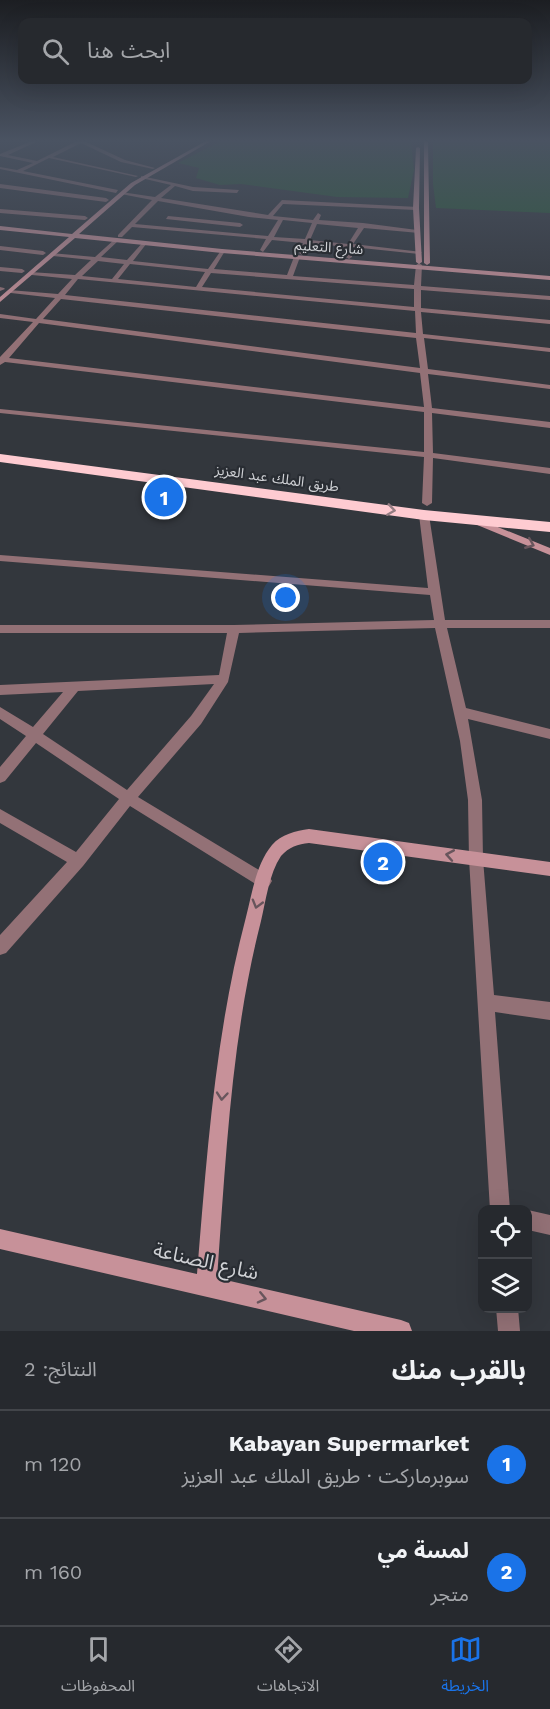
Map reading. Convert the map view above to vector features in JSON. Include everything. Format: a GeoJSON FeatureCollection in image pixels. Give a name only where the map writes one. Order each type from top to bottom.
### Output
{"type":"FeatureCollection","features":[{"type":"Feature","properties":{"kind":"highway","name":"طريق الملك عبد العزيز"},"geometry":{"type":"LineString","coordinates":[[0,448],[425,509],[472,520],[550,527]]}},
{"type":"Feature","properties":{"kind":"highway","name":"طريق الملك عبد العزيز"},"geometry":{"type":"LineString","coordinates":[[0,458],[425,509],[550,516]]}},
{"type":"Feature","properties":{"kind":"street"},"geometry":{"type":"LineString","coordinates":[[0,300],[53,254],[85,218],[102,203]]}},
{"type":"Feature","properties":{"kind":"street"},"geometry":{"type":"LineString","coordinates":[[1,289],[43,253],[110,203]]}},
{"type":"Feature","properties":{"kind":"street"},"geometry":{"type":"LineString","coordinates":[[1,360],[77,277],[152,203]]}},
{"type":"Feature","properties":{"kind":"street"},"geometry":{"type":"LineString","coordinates":[[171,203],[249,215],[417,232]]}},
{"type":"Feature","properties":{"kind":"street"},"geometry":{"type":"LineString","coordinates":[[269,217],[281,203]]}},
{"type":"Feature","properties":{"kind":"street"},"geometry":{"type":"LineString","coordinates":[[306,203],[416,208]]}},
{"type":"Feature","properties":{"kind":"street"},"geometry":{"type":"LineString","coordinates":[[416,203],[417,232],[422,263]]}},
{"type":"Feature","properties":{"kind":"street"},"geometry":{"type":"LineString","coordinates":[[424,203],[422,263],[417,287],[429,412],[425,509],[435,592],[462,712],[477,839],[476,859],[500,1205]]}},
{"type":"Feature","properties":{"kind":"street"},"geometry":{"type":"LineString","coordinates":[[289,277],[308,242],[314,221],[325,204]]}},
{"type":"Feature","properties":{"kind":"street"},"geometry":{"type":"LineString","coordinates":[[115,283],[128,261],[180,205]]}},
{"type":"Feature","properties":{"kind":"street"},"geometry":{"type":"LineString","coordinates":[[0,211],[85,218]]}},
{"type":"Feature","properties":{"kind":"street"},"geometry":{"type":"LineString","coordinates":[[190,298],[210,271],[221,249],[249,215]]}},
{"type":"Feature","properties":{"kind":"street"},"geometry":{"type":"LineString","coordinates":[[168,218],[240,225]]}},
{"type":"Feature","properties":{"kind":"street"},"geometry":{"type":"LineString","coordinates":[[263,250],[282,218]]}},
{"type":"Feature","properties":{"kind":"street"},"geometry":{"type":"LineString","coordinates":[[132,225],[419,252]]}},
{"type":"Feature","properties":{"kind":"street"},"geometry":{"type":"LineString","coordinates":[[349,256],[349,246],[363,225]]}},
{"type":"Feature","properties":{"kind":"street","name":"شارع التعليم"},"geometry":{"type":"LineString","coordinates":[[0,226],[221,249],[422,263]]}},
{"type":"Feature","properties":{"kind":"street"},"geometry":{"type":"LineString","coordinates":[[0,248],[43,253]]}},
{"type":"Feature","properties":{"kind":"street","name":"شارع التعليم"},"geometry":{"type":"LineString","coordinates":[[221,249],[349,256],[550,276]]}},
{"type":"Feature","properties":{"kind":"street"},"geometry":{"type":"LineString","coordinates":[[53,254],[210,271],[550,298]]}},
{"type":"Feature","properties":{"kind":"street"},"geometry":{"type":"LineString","coordinates":[[0,268],[22,271]]}},
{"type":"Feature","properties":{"kind":"street"},"geometry":{"type":"LineString","coordinates":[[32,273],[115,283],[420,337],[550,350]]}},
{"type":"Feature","properties":{"kind":"street"},"geometry":{"type":"LineString","coordinates":[[11,291],[60,297],[190,298],[418,310],[550,322]]}},
{"type":"Feature","properties":{"kind":"street"},"geometry":{"type":"LineString","coordinates":[[0,316],[550,387]]}},
{"type":"Feature","properties":{"kind":"street"},"geometry":{"type":"LineString","coordinates":[[1,360],[550,425]]}},
{"type":"Feature","properties":{"kind":"street"},"geometry":{"type":"LineString","coordinates":[[0,423],[5,412],[428,455],[550,471]]}},
{"type":"Feature","properties":{"kind":"street"},"geometry":{"type":"LineString","coordinates":[[472,520],[550,552]]}},
{"type":"Feature","properties":{"kind":"street"},"geometry":{"type":"LineString","coordinates":[[0,558],[435,592]]}},
{"type":"Feature","properties":{"kind":"street"},"geometry":{"type":"LineString","coordinates":[[0,629],[234,629],[550,624]]}},
{"type":"Feature","properties":{"kind":"street"},"geometry":{"type":"LineString","coordinates":[[0,947],[78,861],[128,798],[196,720],[224,679],[234,629]]}},
{"type":"Feature","properties":{"kind":"street"},"geometry":{"type":"LineString","coordinates":[[0,690],[224,679]]}},
{"type":"Feature","properties":{"kind":"street"},"geometry":{"type":"LineString","coordinates":[[0,777],[73,688]]}},
{"type":"Feature","properties":{"kind":"street"},"geometry":{"type":"LineString","coordinates":[[0,712],[128,798],[264,881]]}},
{"type":"Feature","properties":{"kind":"street"},"geometry":{"type":"LineString","coordinates":[[462,712],[550,734]]}},
{"type":"Feature","properties":{"kind":"street"},"geometry":{"type":"LineString","coordinates":[[0,814],[78,861]]}},
{"type":"Feature","properties":{"kind":"street"},"geometry":{"type":"LineString","coordinates":[[206,1285],[225,1068],[251,925],[271,859],[281,846],[294,838],[309,836],[550,869]]}},
{"type":"Feature","properties":{"kind":"street"},"geometry":{"type":"LineString","coordinates":[[486,1002],[550,1011]]}},
{"type":"Feature","properties":{"kind":"street"},"geometry":{"type":"LineString","coordinates":[[532,1221],[550,1225]]}},
{"type":"Feature","properties":{"kind":"street","name":"شارع الصناعة"},"geometry":{"type":"LineString","coordinates":[[0,1239],[401,1331]]}},
{"type":"Feature","properties":{"kind":"street"},"geometry":{"type":"LineString","coordinates":[[507,1313],[508,1331]]}},
{"type":"Feature","properties":{"kind":"green space"},"geometry":{"type":"Polygon","coordinates":[[[435,203],[550,203],[550,213],[436,208],[435,203]]]}},
{"type":"Feature","properties":{"kind":"place","name":"Kabayan Supermarket"},"geometry":{"type":"Point","coordinates":[164,497]}},
{"type":"Feature","properties":{"kind":"place","name":"لمسة مي"},"geometry":{"type":"Point","coordinates":[383,862]}}]}
